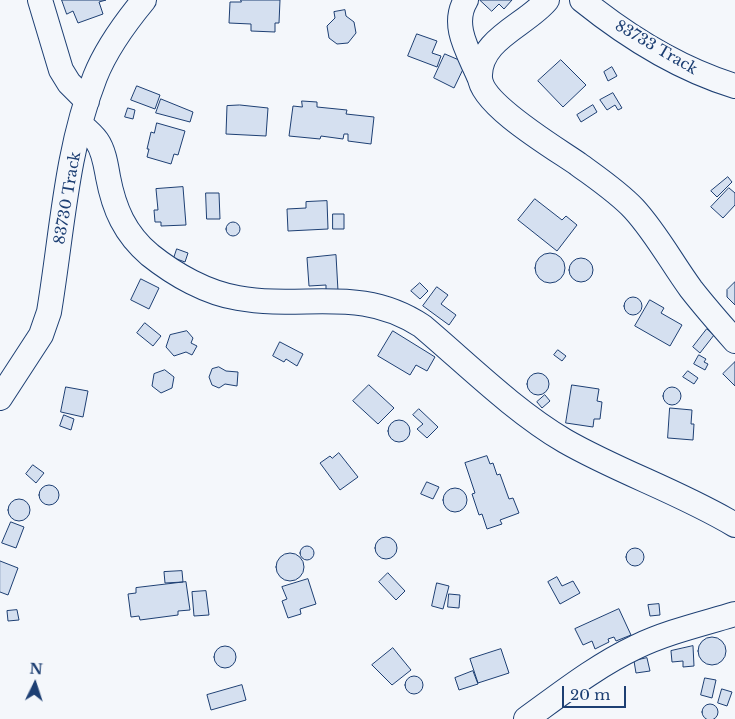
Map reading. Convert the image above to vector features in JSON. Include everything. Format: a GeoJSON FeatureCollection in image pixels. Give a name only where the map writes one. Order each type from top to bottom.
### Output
{"type":"FeatureCollection","features":[{"type":"Feature","properties":{"kind":"street"},"geometry":{"type":"LineString","coordinates":[[40,0],[61,70],[69,83],[87,101]]}},
{"type":"Feature","properties":{"kind":"street","name":"83730 Track"},"geometry":{"type":"LineString","coordinates":[[0,398],[41,334],[49,312],[72,162],[87,101],[96,75],[126,22],[144,0]]}},
{"type":"Feature","properties":{"kind":"street"},"geometry":{"type":"LineString","coordinates":[[466,0],[462,6],[459,24],[480,79],[492,101],[578,164],[634,209],[692,290],[735,341]]}},
{"type":"Feature","properties":{"kind":"street"},"geometry":{"type":"LineString","coordinates":[[480,79],[484,60],[491,47],[505,33],[529,17],[546,0]]}},
{"type":"Feature","properties":{"kind":"street","name":"83733 Track"},"geometry":{"type":"LineString","coordinates":[[582,0],[602,16],[677,64],[735,86]]}},
{"type":"Feature","properties":{"kind":"street"},"geometry":{"type":"LineString","coordinates":[[82,125],[98,141],[112,202],[123,225],[132,238],[151,256],[177,273],[209,290],[238,298],[376,304],[402,313],[422,326],[548,430],[588,453],[713,512],[735,525]]}},
{"type":"Feature","properties":{"kind":"street"},"geometry":{"type":"LineString","coordinates":[[526,719],[582,678],[630,650],[694,626],[735,614]]}},
{"type":"Feature","properties":{"kind":"building"},"geometry":{"type":"Polygon","coordinates":[[[62,0],[106,0],[99,2],[103,14],[78,23],[73,11],[67,14],[62,0]]]}},
{"type":"Feature","properties":{"kind":"building"},"geometry":{"type":"Polygon","coordinates":[[[241,0],[280,0],[279,23],[275,23],[275,32],[251,31],[251,24],[229,23],[230,2],[241,2],[241,0]]]}},
{"type":"Feature","properties":{"kind":"building"},"geometry":{"type":"Polygon","coordinates":[[[480,0],[512,0],[504,9],[499,4],[492,11],[480,0]]]}},
{"type":"Feature","properties":{"kind":"building"},"geometry":{"type":"Polygon","coordinates":[[[345,10],[346,16],[354,22],[356,33],[348,43],[337,44],[329,38],[327,26],[335,18],[334,12],[345,10]]]}},
{"type":"Feature","properties":{"kind":"building"},"geometry":{"type":"Polygon","coordinates":[[[417,34],[437,41],[432,53],[441,56],[437,67],[408,56],[417,34]]]}},
{"type":"Feature","properties":{"kind":"building"},"geometry":{"type":"Polygon","coordinates":[[[445,54],[466,63],[454,88],[434,78],[445,54]]]}},
{"type":"Feature","properties":{"kind":"building"},"geometry":{"type":"Polygon","coordinates":[[[561,60],[586,85],[563,107],[538,81],[561,60]]]}},
{"type":"Feature","properties":{"kind":"building"},"geometry":{"type":"Polygon","coordinates":[[[612,67],[617,76],[608,81],[604,72],[612,67]]]}},
{"type":"Feature","properties":{"kind":"building"},"geometry":{"type":"Polygon","coordinates":[[[137,86],[160,95],[155,109],[131,100],[137,86]]]}},
{"type":"Feature","properties":{"kind":"building"},"geometry":{"type":"Polygon","coordinates":[[[613,93],[622,108],[618,110],[615,105],[607,110],[600,100],[613,93]]]}},
{"type":"Feature","properties":{"kind":"building"},"geometry":{"type":"Polygon","coordinates":[[[161,99],[193,112],[190,122],[156,113],[161,99]]]}},
{"type":"Feature","properties":{"kind":"building"},"geometry":{"type":"Polygon","coordinates":[[[302,101],[317,102],[317,107],[347,110],[346,114],[374,117],[371,144],[348,141],[348,134],[344,134],[343,139],[321,136],[320,139],[289,136],[293,106],[302,107],[302,101]]]}},
{"type":"Feature","properties":{"kind":"building"},"geometry":{"type":"Polygon","coordinates":[[[240,105],[268,108],[266,136],[226,134],[227,106],[240,105]]]}},
{"type":"Feature","properties":{"kind":"building"},"geometry":{"type":"Polygon","coordinates":[[[593,105],[597,112],[581,122],[577,115],[593,105]]]}},
{"type":"Feature","properties":{"kind":"building"},"geometry":{"type":"Polygon","coordinates":[[[128,108],[135,110],[133,119],[125,117],[128,108]]]}},
{"type":"Feature","properties":{"kind":"building"},"geometry":{"type":"Polygon","coordinates":[[[157,123],[185,131],[178,155],[174,154],[171,164],[147,157],[151,132],[154,133],[157,123]]]}},
{"type":"Feature","properties":{"kind":"building"},"geometry":{"type":"Polygon","coordinates":[[[728,177],[732,182],[717,197],[711,191],[728,177]]]}},
{"type":"Feature","properties":{"kind":"building"},"geometry":{"type":"Polygon","coordinates":[[[183,187],[186,225],[161,226],[161,222],[155,222],[154,210],[158,210],[156,189],[183,187]]]}},
{"type":"Feature","properties":{"kind":"building"},"geometry":{"type":"Polygon","coordinates":[[[729,188],[735,193],[735,205],[723,218],[711,207],[729,188]]]}},
{"type":"Feature","properties":{"kind":"building"},"geometry":{"type":"Polygon","coordinates":[[[206,193],[219,193],[220,219],[207,219],[206,193]]]}},
{"type":"Feature","properties":{"kind":"building"},"geometry":{"type":"Polygon","coordinates":[[[535,199],[562,220],[566,216],[577,225],[557,251],[518,220],[535,199]]]}},
{"type":"Feature","properties":{"kind":"building"},"geometry":{"type":"Polygon","coordinates":[[[327,201],[328,229],[288,231],[287,209],[306,208],[306,202],[327,201]]]}},
{"type":"Feature","properties":{"kind":"building"},"geometry":{"type":"Polygon","coordinates":[[[333,214],[344,214],[344,229],[333,229],[333,214]]]}},
{"type":"Feature","properties":{"kind":"building"},"geometry":{"type":"Polygon","coordinates":[[[230,222],[236,222],[240,229],[236,236],[230,236],[226,232],[226,226],[230,222]]]}},
{"type":"Feature","properties":{"kind":"building"},"geometry":{"type":"Polygon","coordinates":[[[177,249],[188,253],[185,262],[174,258],[177,249]]]}},
{"type":"Feature","properties":{"kind":"building"},"geometry":{"type":"Polygon","coordinates":[[[550,253],[561,257],[565,268],[561,279],[550,283],[539,279],[535,268],[539,257],[550,253]]]}},
{"type":"Feature","properties":{"kind":"building"},"geometry":{"type":"Polygon","coordinates":[[[336,255],[338,291],[326,291],[326,285],[309,286],[307,258],[336,255]]]}},
{"type":"Feature","properties":{"kind":"building"},"geometry":{"type":"Polygon","coordinates":[[[581,258],[586,259],[592,265],[592,275],[586,281],[581,282],[576,281],[570,275],[569,270],[570,265],[576,259],[581,258]]]}},
{"type":"Feature","properties":{"kind":"building"},"geometry":{"type":"Polygon","coordinates":[[[141,279],[159,288],[149,309],[131,300],[141,279]]]}},
{"type":"Feature","properties":{"kind":"building"},"geometry":{"type":"Polygon","coordinates":[[[735,282],[735,305],[727,297],[727,290],[735,282]]]}},
{"type":"Feature","properties":{"kind":"building"},"geometry":{"type":"Polygon","coordinates":[[[420,283],[428,291],[420,299],[411,291],[420,283]]]}},
{"type":"Feature","properties":{"kind":"building"},"geometry":{"type":"Polygon","coordinates":[[[437,287],[448,295],[441,304],[456,315],[449,325],[423,306],[437,287]]]}},
{"type":"Feature","properties":{"kind":"building"},"geometry":{"type":"Polygon","coordinates":[[[629,297],[637,297],[642,302],[640,313],[629,315],[624,310],[624,302],[629,297]]]}},
{"type":"Feature","properties":{"kind":"building"},"geometry":{"type":"Polygon","coordinates":[[[650,300],[664,308],[661,313],[682,325],[670,346],[635,326],[650,300]]]}},
{"type":"Feature","properties":{"kind":"building"},"geometry":{"type":"Polygon","coordinates":[[[145,323],[161,336],[153,346],[137,333],[145,323]]]}},
{"type":"Feature","properties":{"kind":"building"},"geometry":{"type":"Polygon","coordinates":[[[707,329],[714,335],[700,353],[693,347],[707,329]]]}},
{"type":"Feature","properties":{"kind":"building"},"geometry":{"type":"Polygon","coordinates":[[[187,331],[193,338],[191,343],[197,346],[192,355],[186,352],[174,356],[166,347],[170,335],[187,331]]]}},
{"type":"Feature","properties":{"kind":"building"},"geometry":{"type":"Polygon","coordinates":[[[393,331],[435,357],[427,371],[416,365],[410,375],[378,356],[393,331]]]}},
{"type":"Feature","properties":{"kind":"building"},"geometry":{"type":"Polygon","coordinates":[[[280,342],[303,354],[297,366],[286,359],[284,362],[273,356],[280,342]]]}},
{"type":"Feature","properties":{"kind":"building"},"geometry":{"type":"Polygon","coordinates":[[[558,350],[566,356],[562,361],[554,355],[558,350]]]}},
{"type":"Feature","properties":{"kind":"building"},"geometry":{"type":"Polygon","coordinates":[[[699,355],[706,359],[704,362],[708,364],[705,370],[694,364],[699,355]]]}},
{"type":"Feature","properties":{"kind":"building"},"geometry":{"type":"Polygon","coordinates":[[[735,362],[735,386],[723,374],[735,362]]]}},
{"type":"Feature","properties":{"kind":"building"},"geometry":{"type":"Polygon","coordinates":[[[219,367],[226,371],[238,372],[237,386],[225,384],[219,388],[212,385],[209,377],[212,369],[219,367]]]}},
{"type":"Feature","properties":{"kind":"building"},"geometry":{"type":"Polygon","coordinates":[[[165,370],[174,377],[172,388],[161,393],[152,386],[154,374],[165,370]]]}},
{"type":"Feature","properties":{"kind":"building"},"geometry":{"type":"Polygon","coordinates":[[[688,371],[698,378],[694,384],[683,377],[688,371]]]}},
{"type":"Feature","properties":{"kind":"building"},"geometry":{"type":"Polygon","coordinates":[[[538,373],[546,376],[549,384],[546,392],[538,395],[530,392],[527,384],[530,376],[538,373]]]}},
{"type":"Feature","properties":{"kind":"building"},"geometry":{"type":"Polygon","coordinates":[[[369,385],[394,408],[378,424],[353,401],[369,385]]]}},
{"type":"Feature","properties":{"kind":"building"},"geometry":{"type":"Polygon","coordinates":[[[572,385],[599,389],[597,401],[602,402],[600,419],[594,419],[593,427],[566,423],[572,385]]]}},
{"type":"Feature","properties":{"kind":"building"},"geometry":{"type":"Polygon","coordinates":[[[66,387],[88,391],[83,417],[61,412],[66,387]]]}},
{"type":"Feature","properties":{"kind":"building"},"geometry":{"type":"Polygon","coordinates":[[[672,387],[678,390],[681,396],[678,402],[672,405],[666,402],[663,396],[666,390],[672,387]]]}},
{"type":"Feature","properties":{"kind":"building"},"geometry":{"type":"Polygon","coordinates":[[[545,395],[550,401],[542,408],[537,402],[545,395]]]}},
{"type":"Feature","properties":{"kind":"building"},"geometry":{"type":"Polygon","coordinates":[[[670,408],[692,410],[691,424],[694,424],[693,440],[668,438],[670,408]]]}},
{"type":"Feature","properties":{"kind":"building"},"geometry":{"type":"Polygon","coordinates":[[[419,409],[438,427],[427,438],[417,429],[423,424],[413,415],[419,409]]]}},
{"type":"Feature","properties":{"kind":"building"},"geometry":{"type":"Polygon","coordinates":[[[64,415],[74,419],[71,430],[60,426],[64,415]]]}},
{"type":"Feature","properties":{"kind":"building"},"geometry":{"type":"Polygon","coordinates":[[[395,420],[403,420],[410,427],[410,435],[403,442],[395,442],[388,435],[388,427],[395,420]]]}},
{"type":"Feature","properties":{"kind":"building"},"geometry":{"type":"Polygon","coordinates":[[[339,453],[358,477],[340,490],[320,463],[330,456],[332,458],[339,453]]]}},
{"type":"Feature","properties":{"kind":"building"},"geometry":{"type":"Polygon","coordinates":[[[487,456],[490,464],[493,463],[497,475],[500,474],[509,499],[513,498],[519,513],[500,520],[502,524],[487,529],[482,514],[479,515],[472,494],[475,493],[465,463],[487,456]]]}},
{"type":"Feature","properties":{"kind":"building"},"geometry":{"type":"Polygon","coordinates":[[[33,465],[44,473],[36,483],[26,474],[33,465]]]}},
{"type":"Feature","properties":{"kind":"building"},"geometry":{"type":"Polygon","coordinates":[[[427,482],[439,487],[433,499],[421,494],[427,482]]]}},
{"type":"Feature","properties":{"kind":"building"},"geometry":{"type":"Polygon","coordinates":[[[49,485],[56,488],[59,495],[56,502],[49,505],[42,502],[39,495],[42,488],[49,485]]]}},
{"type":"Feature","properties":{"kind":"building"},"geometry":{"type":"Polygon","coordinates":[[[455,488],[464,491],[467,500],[464,509],[455,512],[446,509],[443,500],[446,491],[455,488]]]}},
{"type":"Feature","properties":{"kind":"building"},"geometry":{"type":"Polygon","coordinates":[[[19,499],[27,502],[30,510],[27,518],[19,521],[11,518],[8,510],[11,502],[19,499]]]}},
{"type":"Feature","properties":{"kind":"building"},"geometry":{"type":"Polygon","coordinates":[[[11,522],[24,527],[16,548],[2,543],[11,522]]]}},
{"type":"Feature","properties":{"kind":"building"},"geometry":{"type":"Polygon","coordinates":[[[386,537],[394,540],[397,548],[394,556],[386,559],[378,556],[375,548],[378,540],[386,537]]]}},
{"type":"Feature","properties":{"kind":"building"},"geometry":{"type":"Polygon","coordinates":[[[304,546],[310,546],[314,553],[310,560],[304,560],[300,556],[300,550],[304,546]]]}},
{"type":"Feature","properties":{"kind":"building"},"geometry":{"type":"Polygon","coordinates":[[[631,548],[639,548],[644,553],[642,564],[631,566],[626,561],[626,553],[631,548]]]}},
{"type":"Feature","properties":{"kind":"building"},"geometry":{"type":"Polygon","coordinates":[[[290,553],[300,557],[304,567],[300,577],[290,581],[280,577],[276,567],[280,557],[290,553]]]}},
{"type":"Feature","properties":{"kind":"building"},"geometry":{"type":"Polygon","coordinates":[[[0,561],[18,568],[8,595],[0,592],[0,561]]]}},
{"type":"Feature","properties":{"kind":"building"},"geometry":{"type":"Polygon","coordinates":[[[182,571],[183,582],[165,583],[164,572],[182,571]]]}},
{"type":"Feature","properties":{"kind":"building"},"geometry":{"type":"Polygon","coordinates":[[[388,573],[405,591],[396,600],[379,582],[388,573]]]}},
{"type":"Feature","properties":{"kind":"building"},"geometry":{"type":"Polygon","coordinates":[[[557,577],[562,586],[573,581],[580,593],[560,604],[548,582],[557,577]]]}},
{"type":"Feature","properties":{"kind":"building"},"geometry":{"type":"Polygon","coordinates":[[[308,579],[316,604],[300,609],[301,614],[288,618],[282,601],[287,599],[282,587],[308,579]]]}},
{"type":"Feature","properties":{"kind":"building"},"geometry":{"type":"Polygon","coordinates":[[[186,582],[190,610],[178,611],[178,615],[140,620],[139,616],[131,617],[128,594],[136,593],[136,588],[186,582]]]}},
{"type":"Feature","properties":{"kind":"building"},"geometry":{"type":"Polygon","coordinates":[[[437,583],[449,586],[443,609],[432,606],[437,583]]]}},
{"type":"Feature","properties":{"kind":"building"},"geometry":{"type":"Polygon","coordinates":[[[206,591],[209,615],[194,616],[192,592],[206,591]]]}},
{"type":"Feature","properties":{"kind":"building"},"geometry":{"type":"Polygon","coordinates":[[[449,594],[460,595],[459,608],[448,607],[449,594]]]}},
{"type":"Feature","properties":{"kind":"building"},"geometry":{"type":"Polygon","coordinates":[[[659,604],[660,615],[650,616],[648,605],[659,604]]]}},
{"type":"Feature","properties":{"kind":"building"},"geometry":{"type":"Polygon","coordinates":[[[619,609],[631,635],[616,641],[614,637],[608,639],[609,642],[595,649],[592,641],[583,645],[575,629],[619,609]]]}},
{"type":"Feature","properties":{"kind":"building"},"geometry":{"type":"Polygon","coordinates":[[[17,610],[19,620],[8,621],[7,611],[17,610]]]}},
{"type":"Feature","properties":{"kind":"building"},"geometry":{"type":"Polygon","coordinates":[[[712,637],[722,641],[726,651],[722,661],[712,665],[702,661],[698,651],[702,641],[712,637]]]}},
{"type":"Feature","properties":{"kind":"building"},"geometry":{"type":"Polygon","coordinates":[[[221,646],[229,646],[236,653],[236,661],[229,668],[221,668],[214,661],[214,653],[221,646]]]}},
{"type":"Feature","properties":{"kind":"building"},"geometry":{"type":"Polygon","coordinates":[[[693,646],[694,666],[683,667],[683,661],[672,662],[671,651],[693,646]]]}},
{"type":"Feature","properties":{"kind":"building"},"geometry":{"type":"Polygon","coordinates":[[[393,648],[411,670],[392,685],[372,665],[393,648]]]}},
{"type":"Feature","properties":{"kind":"building"},"geometry":{"type":"Polygon","coordinates":[[[501,649],[509,673],[478,683],[470,659],[501,649]]]}},
{"type":"Feature","properties":{"kind":"building"},"geometry":{"type":"Polygon","coordinates":[[[647,658],[650,671],[636,673],[634,661],[647,658]]]}},
{"type":"Feature","properties":{"kind":"building"},"geometry":{"type":"Polygon","coordinates":[[[473,671],[478,684],[459,690],[455,678],[473,671]]]}},
{"type":"Feature","properties":{"kind":"building"},"geometry":{"type":"Polygon","coordinates":[[[414,676],[420,679],[423,685],[420,691],[414,694],[408,691],[405,685],[408,679],[414,676]]]}},
{"type":"Feature","properties":{"kind":"building"},"geometry":{"type":"Polygon","coordinates":[[[705,678],[716,680],[712,698],[701,695],[705,678]]]}},
{"type":"Feature","properties":{"kind":"building"},"geometry":{"type":"Polygon","coordinates":[[[242,685],[246,700],[211,710],[207,695],[242,685]]]}},
{"type":"Feature","properties":{"kind":"building"},"geometry":{"type":"Polygon","coordinates":[[[722,689],[732,692],[727,706],[718,703],[722,689]]]}},
{"type":"Feature","properties":{"kind":"building"},"geometry":{"type":"Polygon","coordinates":[[[710,704],[718,712],[710,720],[702,712],[710,704]]]}}]}
